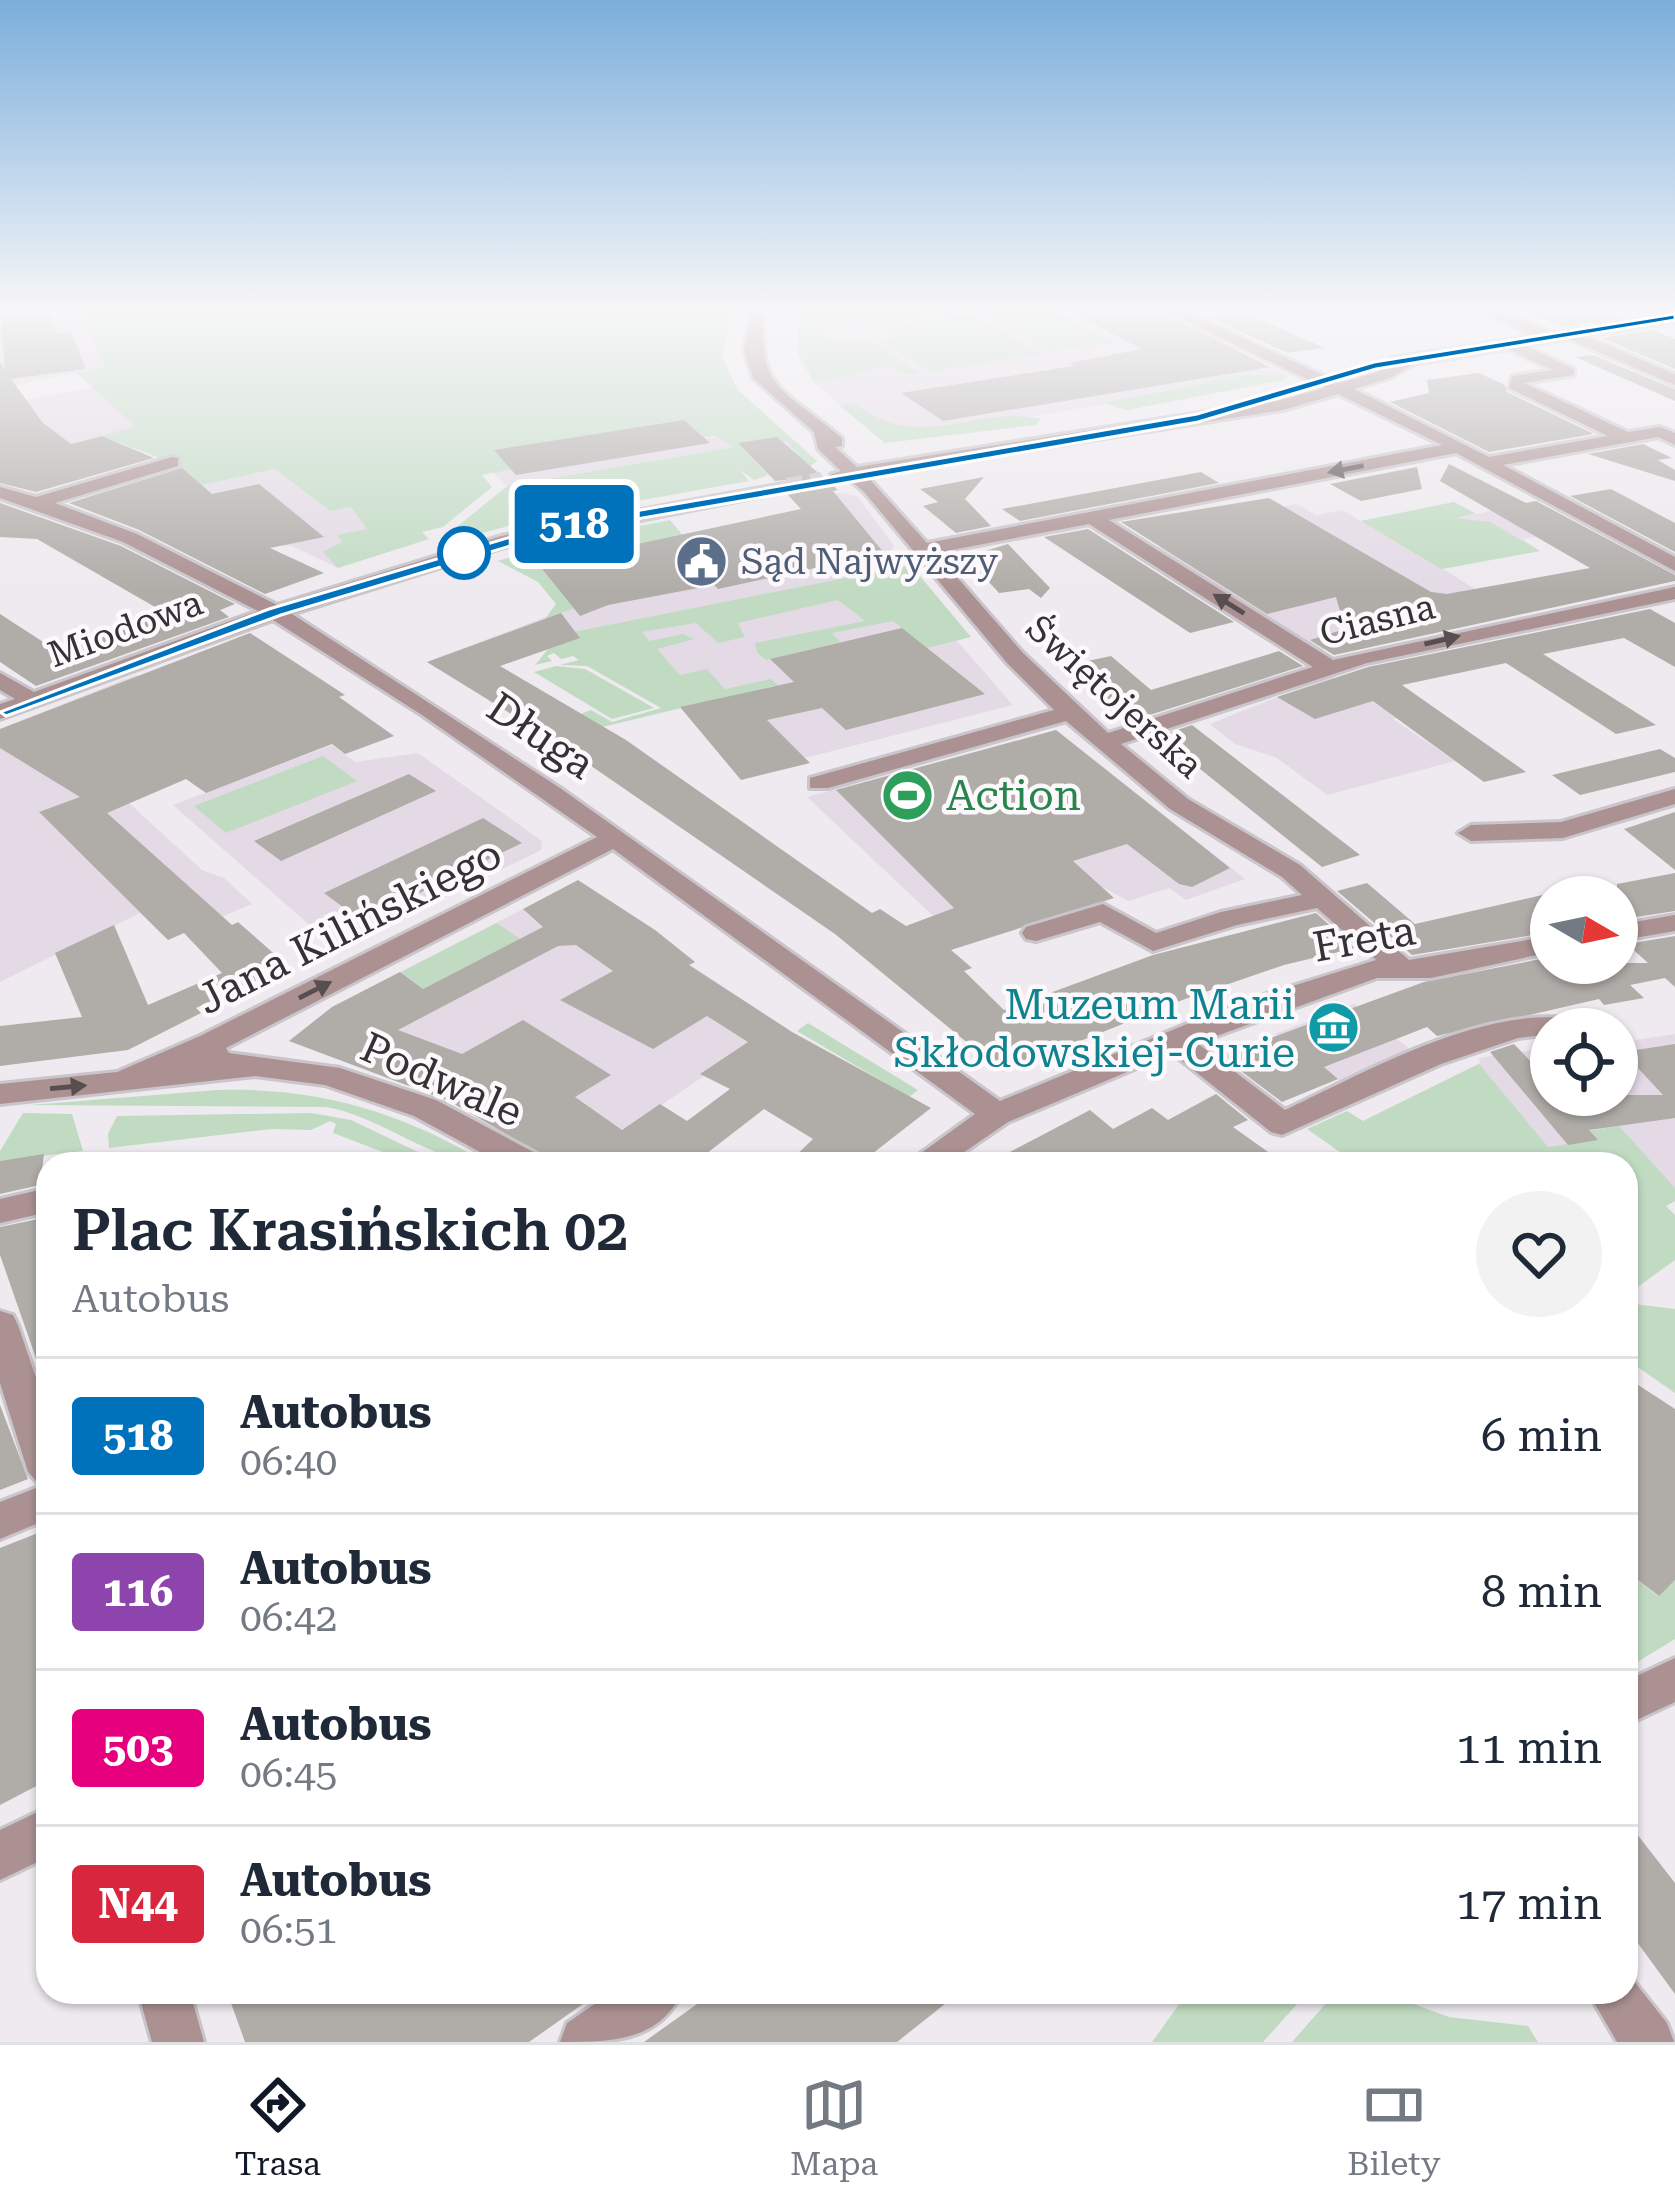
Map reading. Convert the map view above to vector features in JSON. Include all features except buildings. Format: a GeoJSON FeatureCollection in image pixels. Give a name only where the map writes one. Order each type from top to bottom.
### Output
{"type":"FeatureCollection","features":[{"type":"Feature","properties":{"kind":"street","name":"Świętojerska"},"geometry":{"type":"LineString","coordinates":[[787,401],[1070,712],[1179,804],[1274,860],[1400,967]]}},
{"type":"Feature","properties":{"kind":"street"},"geometry":{"type":"LineString","coordinates":[[854,477],[1271,401]]}},
{"type":"Feature","properties":{"kind":"street"},"geometry":{"type":"LineString","coordinates":[[1364,401],[1488,461],[1675,565]]}},
{"type":"Feature","properties":{"kind":"street"},"geometry":{"type":"LineString","coordinates":[[1549,401],[1626,438]]}},
{"type":"Feature","properties":{"kind":"street"},"geometry":{"type":"LineString","coordinates":[[1488,461],[1660,433],[1675,440]]}},
{"type":"Feature","properties":{"kind":"street"},"geometry":{"type":"LineString","coordinates":[[922,550],[1460,447]]}},
{"type":"Feature","properties":{"kind":"street"},"geometry":{"type":"LineString","coordinates":[[40,502],[172,462]]}},
{"type":"Feature","properties":{"kind":"street","name":"Miodowa"},"geometry":{"type":"LineString","coordinates":[[0,712],[275,612],[548,530],[787,486]]}},
{"type":"Feature","properties":{"kind":"street","name":"Długa"},"geometry":{"type":"LineString","coordinates":[[0,492],[132,537],[343,652],[615,838],[997,1114]]}},
{"type":"Feature","properties":{"kind":"street"},"geometry":{"type":"LineString","coordinates":[[1093,518],[1328,667]]}},
{"type":"Feature","properties":{"kind":"street","name":"Ciasna"},"geometry":{"type":"LineString","coordinates":[[1103,742],[1328,667],[1675,593]]}},
{"type":"Feature","properties":{"kind":"street"},"geometry":{"type":"LineString","coordinates":[[0,680],[32,700]]}},
{"type":"Feature","properties":{"kind":"street"},"geometry":{"type":"LineString","coordinates":[[819,783],[1070,712]]}},
{"type":"Feature","properties":{"kind":"street"},"geometry":{"type":"LineString","coordinates":[[1472,833],[1563,830],[1675,796]]}},
{"type":"Feature","properties":{"kind":"street","name":"Jana Kilińskiego"},"geometry":{"type":"LineString","coordinates":[[118,1083],[211,1043],[615,838]]}},
{"type":"Feature","properties":{"kind":"street"},"geometry":{"type":"LineString","coordinates":[[1036,933],[1107,913],[1154,943],[1231,918],[1323,899]]}},
{"type":"Feature","properties":{"kind":"street"},"geometry":{"type":"LineString","coordinates":[[1638,929],[1675,923]]}},
{"type":"Feature","properties":{"kind":"street","name":"Freta"},"geometry":{"type":"LineString","coordinates":[[941,1152],[997,1114],[1173,1039],[1328,982],[1400,967],[1431,969],[1530,948]]}},
{"type":"Feature","properties":{"kind":"street"},"geometry":{"type":"LineString","coordinates":[[1173,1039],[1282,1124],[1474,1040],[1530,1029]]}},
{"type":"Feature","properties":{"kind":"street","name":"Podwale"},"geometry":{"type":"LineString","coordinates":[[211,1043],[211,1054],[220,1062],[329,1075],[425,1108],[507,1152]]}},
{"type":"Feature","properties":{"kind":"street","name":"Podwale"},"geometry":{"type":"LineString","coordinates":[[0,1094],[249,1068]]}},
{"type":"Feature","properties":{"kind":"street"},"geometry":{"type":"LineString","coordinates":[[0,1210],[36,1202]]}},
{"type":"Feature","properties":{"kind":"street"},"geometry":{"type":"LineString","coordinates":[[0,1325],[36,1411]]}},
{"type":"Feature","properties":{"kind":"street"},"geometry":{"type":"LineString","coordinates":[[0,1522],[36,1506]]}},
{"type":"Feature","properties":{"kind":"street"},"geometry":{"type":"LineString","coordinates":[[1638,1698],[1675,1679]]}},
{"type":"Feature","properties":{"kind":"street"},"geometry":{"type":"LineString","coordinates":[[0,1856],[36,1837]]}},
{"type":"Feature","properties":{"kind":"street"},"geometry":{"type":"LineString","coordinates":[[167,2004],[178,2042]]}},
{"type":"Feature","properties":{"kind":"street"},"geometry":{"type":"LineString","coordinates":[[586,2042],[639,2004]]}},
{"type":"Feature","properties":{"kind":"street"},"geometry":{"type":"LineString","coordinates":[[1622,2004],[1648,2042]]}},
{"type":"Feature","properties":{"kind":"shaded area"},"geometry":{"type":"Polygon","coordinates":[[[20,401],[108,401],[136,427],[0,462],[20,401]]]}},
{"type":"Feature","properties":{"kind":"shaded area"},"geometry":{"type":"Polygon","coordinates":[[[836,401],[1121,401],[883,441],[836,401]]]}},
{"type":"Feature","properties":{"kind":"shaded area"},"geometry":{"type":"Polygon","coordinates":[[[684,420],[705,438],[786,433],[817,461],[767,473],[739,447],[507,486],[493,472],[511,469],[495,450],[684,420]]]}},
{"type":"Feature","properties":{"kind":"shaded area"},"geometry":{"type":"Polygon","coordinates":[[[179,465],[202,485],[275,469],[330,511],[351,507],[368,529],[338,568],[292,546],[175,538],[82,495],[179,465]]]}},
{"type":"Feature","properties":{"kind":"shaded area"},"geometry":{"type":"Polygon","coordinates":[[[840,493],[857,496],[894,546],[889,554],[896,571],[1013,705],[805,758],[767,720],[801,712],[773,686],[669,710],[545,639],[437,669],[427,662],[814,515],[801,500],[840,493]]]}},
{"type":"Feature","properties":{"kind":"shaded area"},"geometry":{"type":"Polygon","coordinates":[[[1454,502],[1477,514],[1495,510],[1543,536],[1523,539],[1540,551],[1443,569],[1504,607],[1313,652],[1151,549],[1185,541],[1170,529],[1297,504],[1316,515],[1342,510],[1361,521],[1454,502]]]}},
{"type":"Feature","properties":{"kind":"shaded area"},"geometry":{"type":"Polygon","coordinates":[[[136,675],[186,703],[27,763],[78,796],[129,803],[202,870],[224,878],[252,904],[168,940],[140,913],[0,982],[0,729],[136,675]]]}},
{"type":"Feature","properties":{"kind":"shaded area"},"geometry":{"type":"Polygon","coordinates":[[[1330,676],[1419,711],[1393,719],[1455,761],[1327,795],[1277,758],[1235,744],[1210,724],[1330,676]]]}},
{"type":"Feature","properties":{"kind":"shaded area"},"geometry":{"type":"Polygon","coordinates":[[[1056,730],[1245,879],[1186,900],[1169,888],[1129,901],[1096,884],[949,931],[807,797],[1056,730]]]}},
{"type":"Feature","properties":{"kind":"shaded area"},"geometry":{"type":"Polygon","coordinates":[[[332,745],[355,762],[418,753],[542,841],[541,850],[338,950],[173,805],[332,745]]]}},
{"type":"Feature","properties":{"kind":"shaded area"},"geometry":{"type":"Polygon","coordinates":[[[578,881],[655,930],[695,962],[690,965],[792,1032],[704,1076],[593,1152],[537,1152],[449,1101],[289,1041],[332,1007],[578,881]]]}},
{"type":"Feature","properties":{"kind":"shaded area"},"geometry":{"type":"Polygon","coordinates":[[[1354,1004],[1411,1050],[1340,1081],[1275,1034],[1354,1004]]]}},
{"type":"Feature","properties":{"kind":"shaded area"},"geometry":{"type":"Polygon","coordinates":[[[1675,1034],[1675,1201],[1665,1206],[1638,1177],[1638,1152],[1553,1152],[1363,1121],[1480,1063],[1479,1058],[1530,1050],[1530,1116],[1638,1116],[1638,1040],[1675,1034]]]}},
{"type":"Feature","properties":{"kind":"green space"},"geometry":{"type":"Polygon","coordinates":[[[107,401],[751,401],[817,461],[809,467],[786,441],[740,445],[768,475],[754,480],[739,469],[749,481],[553,516],[538,504],[545,517],[533,498],[508,499],[523,522],[457,540],[447,535],[507,486],[734,447],[716,436],[692,438],[684,420],[497,450],[512,469],[482,475],[492,487],[443,527],[422,532],[429,539],[338,568],[323,552],[342,542],[337,535],[367,529],[351,507],[330,511],[275,469],[202,485],[178,465],[102,436],[135,426],[107,401]]]}},
{"type":"Feature","properties":{"kind":"green space"},"geometry":{"type":"Polygon","coordinates":[[[1112,401],[1173,401],[1127,410],[1103,403],[1112,401]]]}},
{"type":"Feature","properties":{"kind":"green space"},"geometry":{"type":"Polygon","coordinates":[[[856,404],[880,419],[904,426],[1017,416],[1042,419],[1035,425],[885,443],[839,405],[856,404]]]}},
{"type":"Feature","properties":{"kind":"green space"},"geometry":{"type":"Polygon","coordinates":[[[1454,502],[1475,513],[1456,518],[1490,522],[1540,551],[1441,569],[1361,521],[1454,502]]]}},
{"type":"Feature","properties":{"kind":"green space"},"geometry":{"type":"Polygon","coordinates":[[[670,520],[686,539],[577,607],[545,619],[556,604],[538,582],[498,561],[559,542],[670,520]]]}},
{"type":"Feature","properties":{"kind":"green space"},"geometry":{"type":"Polygon","coordinates":[[[910,565],[915,571],[911,575],[919,575],[971,637],[927,648],[893,621],[832,633],[840,642],[766,660],[757,652],[755,643],[865,621],[838,600],[738,623],[745,637],[718,643],[696,623],[642,632],[649,641],[683,634],[694,639],[657,649],[680,675],[707,669],[725,689],[771,679],[806,711],[773,686],[602,727],[578,715],[591,710],[612,722],[661,708],[587,666],[560,665],[579,660],[573,656],[561,659],[554,653],[547,656],[552,661],[535,665],[548,649],[543,638],[910,565]]]}},
{"type":"Feature","properties":{"kind":"green space"},"geometry":{"type":"Polygon","coordinates":[[[556,666],[585,669],[654,708],[612,719],[534,672],[556,666]]]}},
{"type":"Feature","properties":{"kind":"green space"},"geometry":{"type":"Polygon","coordinates":[[[323,756],[357,781],[226,833],[194,806],[323,756]]]}},
{"type":"Feature","properties":{"kind":"green space"},"geometry":{"type":"Polygon","coordinates":[[[497,923],[520,939],[423,989],[401,972],[497,923]]]}},
{"type":"Feature","properties":{"kind":"green space"},"geometry":{"type":"Polygon","coordinates":[[[808,1023],[918,1090],[909,1097],[797,1031],[808,1023]]]}},
{"type":"Feature","properties":{"kind":"green space"},"geometry":{"type":"Polygon","coordinates":[[[1479,1064],[1548,1147],[1596,1140],[1590,1131],[1619,1126],[1675,1188],[1675,1201],[1666,1206],[1675,1215],[1675,1260],[1638,1287],[1638,1152],[1340,1152],[1307,1129],[1347,1111],[1363,1121],[1479,1064]]]}},
{"type":"Feature","properties":{"kind":"green space"},"geometry":{"type":"Polygon","coordinates":[[[217,1090],[290,1093],[391,1117],[467,1152],[437,1152],[368,1120],[326,1107],[30,1105],[217,1090]]]}},
{"type":"Feature","properties":{"kind":"green space"},"geometry":{"type":"Polygon","coordinates":[[[23,1113],[72,1114],[83,1151],[36,1152],[36,1157],[0,1161],[0,1151],[23,1113]]]}},
{"type":"Feature","properties":{"kind":"green space"},"geometry":{"type":"Polygon","coordinates":[[[311,1113],[351,1120],[418,1152],[383,1152],[333,1133],[336,1124],[330,1121],[311,1130],[272,1129],[109,1148],[108,1134],[117,1116],[311,1113]]]}},
{"type":"Feature","properties":{"kind":"green space"},"geometry":{"type":"Polygon","coordinates":[[[1638,1304],[1675,1309],[1675,1393],[1638,1367],[1638,1304]]]}},
{"type":"Feature","properties":{"kind":"green space"},"geometry":{"type":"Polygon","coordinates":[[[1638,1580],[1658,1596],[1675,1580],[1675,1639],[1638,1662],[1638,1580]]]}},
{"type":"Feature","properties":{"kind":"green space"},"geometry":{"type":"Polygon","coordinates":[[[1179,2004],[1297,2004],[1263,2042],[1152,2042],[1179,2004]]]}},
{"type":"Feature","properties":{"kind":"green space"},"geometry":{"type":"Polygon","coordinates":[[[1325,2004],[1414,2004],[1449,2017],[1528,2026],[1538,2042],[1292,2042],[1325,2004]]]}},
{"type":"Feature","properties":{"kind":"tunnel"},"geometry":{"type":"LineString","coordinates":[[787,486],[822,480]]}},
{"type":"Feature","properties":{"kind":"bus line","name":"518"},"geometry":{"type":"LineString","coordinates":[[0,712],[275,612],[548,530],[837,478],[934,467],[956,459],[1198,418],[1263,401]]}},
{"type":"Feature","properties":{"kind":"place","name":"Sąd Najwyższy"},"geometry":{"type":"Point","coordinates":[702,561]}},
{"type":"Feature","properties":{"kind":"place","name":"Action"},"geometry":{"type":"Point","coordinates":[907,795]}},
{"type":"Feature","properties":{"kind":"place","name":"Muzeum Marii Skłodowskiej-Curie"},"geometry":{"type":"Point","coordinates":[1334,1028]}}]}
